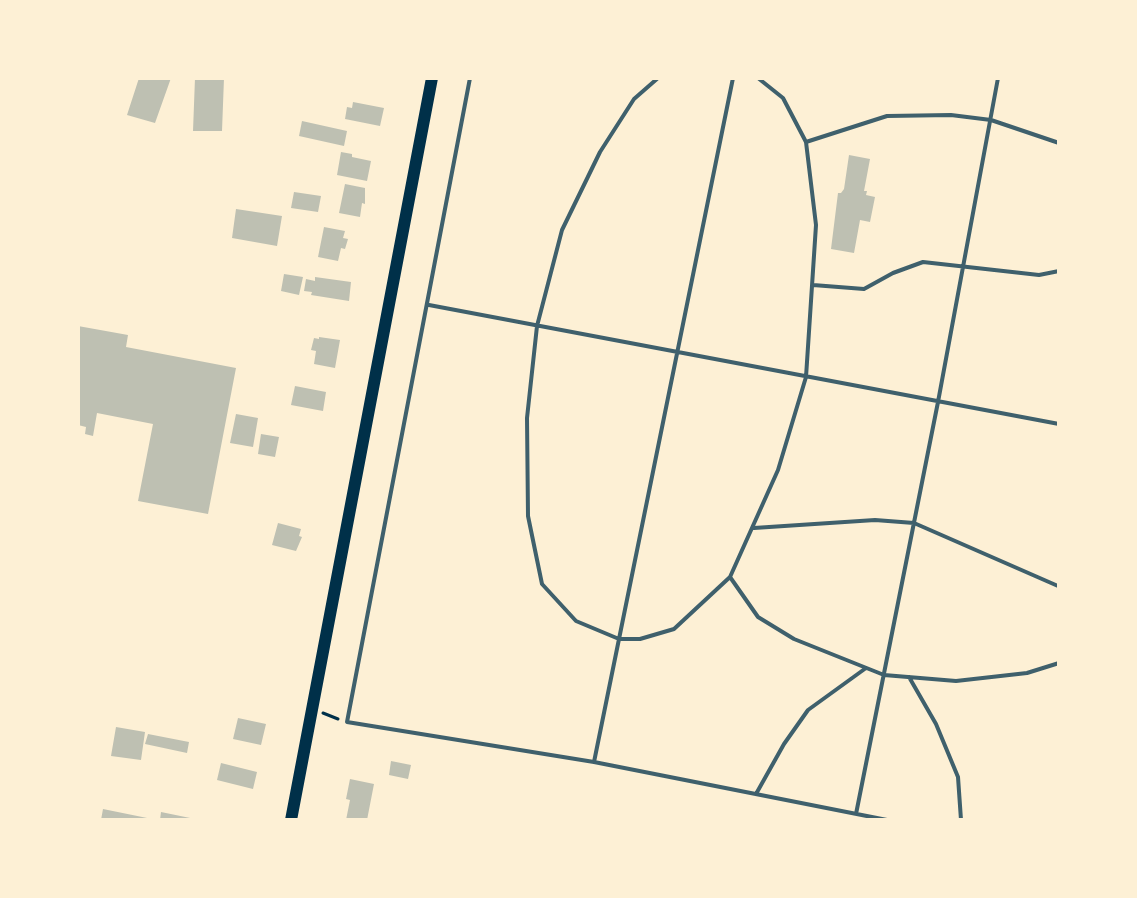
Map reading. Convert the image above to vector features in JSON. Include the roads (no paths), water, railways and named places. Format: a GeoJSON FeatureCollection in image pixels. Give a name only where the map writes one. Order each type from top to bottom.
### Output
{"type":"FeatureCollection","features":[{"type":"Feature","properties":{"kind":"main road"},"geometry":{"type":"LineString","coordinates":[[291,820],[432,78]]}},
{"type":"Feature","properties":{"kind":"lane"},"geometry":{"type":"LineString","coordinates":[[470,78],[347,722],[594,762],[887,820]]}},
{"type":"Feature","properties":{"kind":"lane"},"geometry":{"type":"LineString","coordinates":[[658,78],[634,99],[600,152],[562,230],[537,326],[527,418],[528,516],[542,584],[576,621],[619,639],[640,639],[674,629],[730,577],[778,470],[806,377],[816,225],[806,142],[783,98],[758,78]]}},
{"type":"Feature","properties":{"kind":"lane"},"geometry":{"type":"LineString","coordinates":[[594,762],[733,78]]}},
{"type":"Feature","properties":{"kind":"lane"},"geometry":{"type":"LineString","coordinates":[[856,814],[938,402],[998,78]]}},
{"type":"Feature","properties":{"kind":"lane"},"geometry":{"type":"LineString","coordinates":[[806,142],[887,116],[951,115],[991,120],[1059,143]]}},
{"type":"Feature","properties":{"kind":"lane"},"geometry":{"type":"LineString","coordinates":[[812,285],[864,289],[893,273],[923,262],[1039,275],[1059,271]]}},
{"type":"Feature","properties":{"kind":"lane"},"geometry":{"type":"LineString","coordinates":[[428,305],[1059,424]]}},
{"type":"Feature","properties":{"kind":"lane"},"geometry":{"type":"LineString","coordinates":[[1059,497],[1059,595]]}},
{"type":"Feature","properties":{"kind":"lane"},"geometry":{"type":"LineString","coordinates":[[752,528],[875,520],[914,523],[1058,586]]}},
{"type":"Feature","properties":{"kind":"lane"},"geometry":{"type":"LineString","coordinates":[[730,577],[758,617],[794,639],[884,675],[956,681],[1027,673],[1059,663]]}},
{"type":"Feature","properties":{"kind":"lane"},"geometry":{"type":"LineString","coordinates":[[756,794],[784,744],[808,710],[866,668]]}},
{"type":"Feature","properties":{"kind":"lane"},"geometry":{"type":"LineString","coordinates":[[909,677],[936,724],[958,777],[961,820]]}}]}
